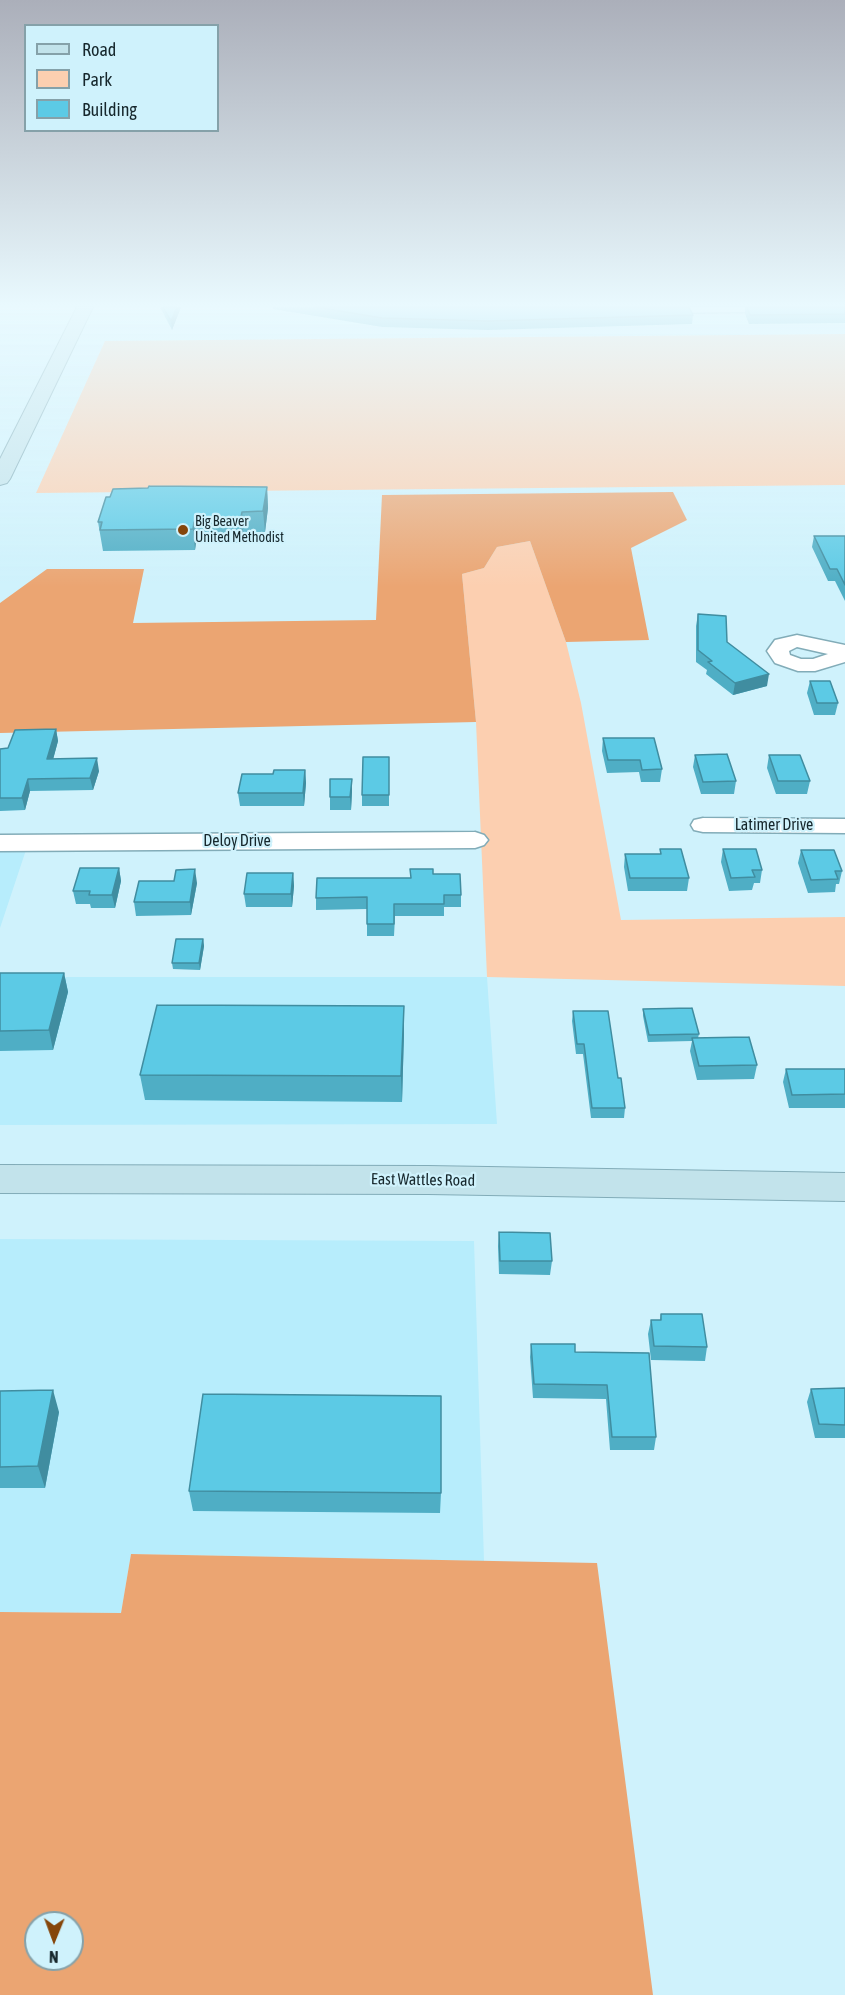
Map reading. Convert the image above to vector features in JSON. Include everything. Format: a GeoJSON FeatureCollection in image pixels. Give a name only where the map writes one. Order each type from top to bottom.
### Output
{"type":"FeatureCollection","features":[{"type":"Feature","properties":{"kind":"main road"},"geometry":{"type":"LineString","coordinates":[[0,479],[39,400]]}},
{"type":"Feature","properties":{"kind":"main road","name":"East Wattles Road"},"geometry":{"type":"LineString","coordinates":[[0,1179],[428,1180],[845,1187]]}},
{"type":"Feature","properties":{"kind":"street","name":"Latimer Drive"},"geometry":{"type":"LineString","coordinates":[[703,825],[845,826]]}},
{"type":"Feature","properties":{"kind":"street","name":"Deloy Drive"},"geometry":{"type":"LineString","coordinates":[[0,843],[475,840]]}},
{"type":"Feature","properties":{"kind":"shaded area"},"geometry":{"type":"Polygon","coordinates":[[[673,492],[687,520],[631,548],[649,640],[566,642],[530,541],[497,547],[484,568],[462,574],[476,722],[0,733],[0,603],[47,569],[144,569],[133,623],[376,620],[382,495],[673,492]]]}},
{"type":"Feature","properties":{"kind":"shaded area"},"geometry":{"type":"Polygon","coordinates":[[[26,850],[0,928],[0,851],[26,850]]]}},
{"type":"Feature","properties":{"kind":"shaded area"},"geometry":{"type":"Polygon","coordinates":[[[0,977],[487,977],[497,1124],[0,1125],[0,977]]]}},
{"type":"Feature","properties":{"kind":"shaded area"},"geometry":{"type":"Polygon","coordinates":[[[0,1239],[474,1241],[484,1561],[131,1554],[121,1613],[0,1612],[0,1239]]]}},
{"type":"Feature","properties":{"kind":"shaded area"},"geometry":{"type":"Polygon","coordinates":[[[131,1554],[597,1563],[653,1995],[0,1995],[0,1612],[121,1613],[131,1554]]]}},
{"type":"Feature","properties":{"kind":"green space"},"geometry":{"type":"Polygon","coordinates":[[[78,400],[845,400],[845,485],[36,493],[78,400]]]}},
{"type":"Feature","properties":{"kind":"green space"},"geometry":{"type":"Polygon","coordinates":[[[530,541],[566,642],[581,703],[621,920],[845,917],[845,986],[487,977],[476,722],[462,574],[484,568],[497,547],[530,541]]]}},
{"type":"Feature","properties":{"kind":"building"},"geometry":{"type":"Polygon","coordinates":[[[149,486],[267,487],[263,511],[242,512],[240,522],[194,522],[193,529],[100,530],[102,522],[98,522],[106,497],[110,497],[113,489],[148,488],[149,486]]]}},
{"type":"Feature","properties":{"kind":"building"},"geometry":{"type":"Polygon","coordinates":[[[814,536],[845,536],[845,585],[837,569],[830,569],[814,536]]]}},
{"type":"Feature","properties":{"kind":"building"},"geometry":{"type":"Polygon","coordinates":[[[698,614],[726,616],[727,642],[769,674],[735,683],[708,662],[712,661],[698,650],[698,614]]]}},
{"type":"Feature","properties":{"kind":"building"},"geometry":{"type":"Polygon","coordinates":[[[810,681],[830,681],[838,703],[817,703],[810,681]]]}},
{"type":"Feature","properties":{"kind":"building"},"geometry":{"type":"Polygon","coordinates":[[[56,729],[47,759],[97,758],[90,778],[28,779],[22,798],[0,798],[0,749],[8,748],[15,730],[56,729]]]}},
{"type":"Feature","properties":{"kind":"building"},"geometry":{"type":"Polygon","coordinates":[[[603,738],[654,738],[662,769],[642,770],[640,760],[608,760],[603,738]]]}},
{"type":"Feature","properties":{"kind":"building"},"geometry":{"type":"Polygon","coordinates":[[[727,754],[736,781],[703,782],[695,755],[727,754]]]}},
{"type":"Feature","properties":{"kind":"building"},"geometry":{"type":"Polygon","coordinates":[[[769,755],[800,755],[810,781],[778,781],[769,755]]]}},
{"type":"Feature","properties":{"kind":"building"},"geometry":{"type":"Polygon","coordinates":[[[363,757],[389,757],[389,795],[362,795],[363,757]]]}},
{"type":"Feature","properties":{"kind":"building"},"geometry":{"type":"Polygon","coordinates":[[[274,770],[305,770],[303,793],[238,793],[242,774],[273,774],[274,770]]]}},
{"type":"Feature","properties":{"kind":"building"},"geometry":{"type":"Polygon","coordinates":[[[330,779],[352,779],[350,797],[330,797],[330,779]]]}},
{"type":"Feature","properties":{"kind":"building"},"geometry":{"type":"Polygon","coordinates":[[[660,849],[681,849],[689,878],[630,878],[625,854],[661,854],[660,849]]]}},
{"type":"Feature","properties":{"kind":"building"},"geometry":{"type":"Polygon","coordinates":[[[723,849],[756,849],[762,870],[752,870],[755,877],[731,878],[723,849]]]}},
{"type":"Feature","properties":{"kind":"building"},"geometry":{"type":"Polygon","coordinates":[[[801,850],[834,850],[842,871],[835,871],[838,879],[811,880],[801,850]]]}},
{"type":"Feature","properties":{"kind":"building"},"geometry":{"type":"Polygon","coordinates":[[[80,868],[119,868],[112,895],[89,895],[90,891],[73,891],[80,868]]]}},
{"type":"Feature","properties":{"kind":"building"},"geometry":{"type":"Polygon","coordinates":[[[195,869],[190,902],[134,902],[139,881],[174,881],[176,870],[195,869]]]}},
{"type":"Feature","properties":{"kind":"building"},"geometry":{"type":"Polygon","coordinates":[[[410,869],[433,869],[433,874],[460,874],[461,895],[444,895],[444,904],[394,904],[394,924],[367,924],[367,897],[316,898],[317,878],[411,878],[410,869]]]}},
{"type":"Feature","properties":{"kind":"building"},"geometry":{"type":"Polygon","coordinates":[[[247,873],[293,873],[291,894],[244,894],[247,873]]]}},
{"type":"Feature","properties":{"kind":"building"},"geometry":{"type":"Polygon","coordinates":[[[176,939],[203,939],[199,963],[172,963],[176,939]]]}},
{"type":"Feature","properties":{"kind":"building"},"geometry":{"type":"Polygon","coordinates":[[[0,973],[64,973],[49,1030],[0,1031],[0,973]]]}},
{"type":"Feature","properties":{"kind":"building"},"geometry":{"type":"Polygon","coordinates":[[[157,1005],[404,1006],[401,1076],[140,1075],[157,1005]]]}},
{"type":"Feature","properties":{"kind":"building"},"geometry":{"type":"Polygon","coordinates":[[[692,1008],[699,1034],[649,1035],[643,1009],[692,1008]]]}},
{"type":"Feature","properties":{"kind":"building"},"geometry":{"type":"Polygon","coordinates":[[[573,1011],[608,1011],[625,1108],[592,1108],[584,1044],[577,1044],[573,1011]]]}},
{"type":"Feature","properties":{"kind":"building"},"geometry":{"type":"Polygon","coordinates":[[[749,1037],[757,1065],[699,1066],[692,1038],[749,1037]]]}},
{"type":"Feature","properties":{"kind":"building"},"geometry":{"type":"Polygon","coordinates":[[[786,1069],[845,1069],[845,1094],[792,1095],[786,1069]]]}},
{"type":"Feature","properties":{"kind":"building"},"geometry":{"type":"Polygon","coordinates":[[[499,1232],[550,1233],[552,1261],[500,1261],[499,1232]]]}},
{"type":"Feature","properties":{"kind":"building"},"geometry":{"type":"Polygon","coordinates":[[[661,1314],[702,1314],[707,1347],[654,1346],[651,1320],[661,1320],[661,1314]]]}},
{"type":"Feature","properties":{"kind":"building"},"geometry":{"type":"Polygon","coordinates":[[[531,1344],[575,1344],[575,1352],[649,1353],[656,1437],[612,1437],[607,1385],[534,1384],[531,1344]]]}},
{"type":"Feature","properties":{"kind":"building"},"geometry":{"type":"Polygon","coordinates":[[[845,1388],[845,1425],[819,1424],[811,1389],[845,1388]]]}},
{"type":"Feature","properties":{"kind":"building"},"geometry":{"type":"Polygon","coordinates":[[[53,1390],[38,1466],[0,1467],[0,1391],[53,1390]]]}},
{"type":"Feature","properties":{"kind":"building"},"geometry":{"type":"Polygon","coordinates":[[[203,1394],[441,1396],[441,1493],[189,1491],[203,1394]]]}},
{"type":"Feature","properties":{"kind":"place","name":"Big Beaver United Methodist"},"geometry":{"type":"Point","coordinates":[183,530]}}]}
